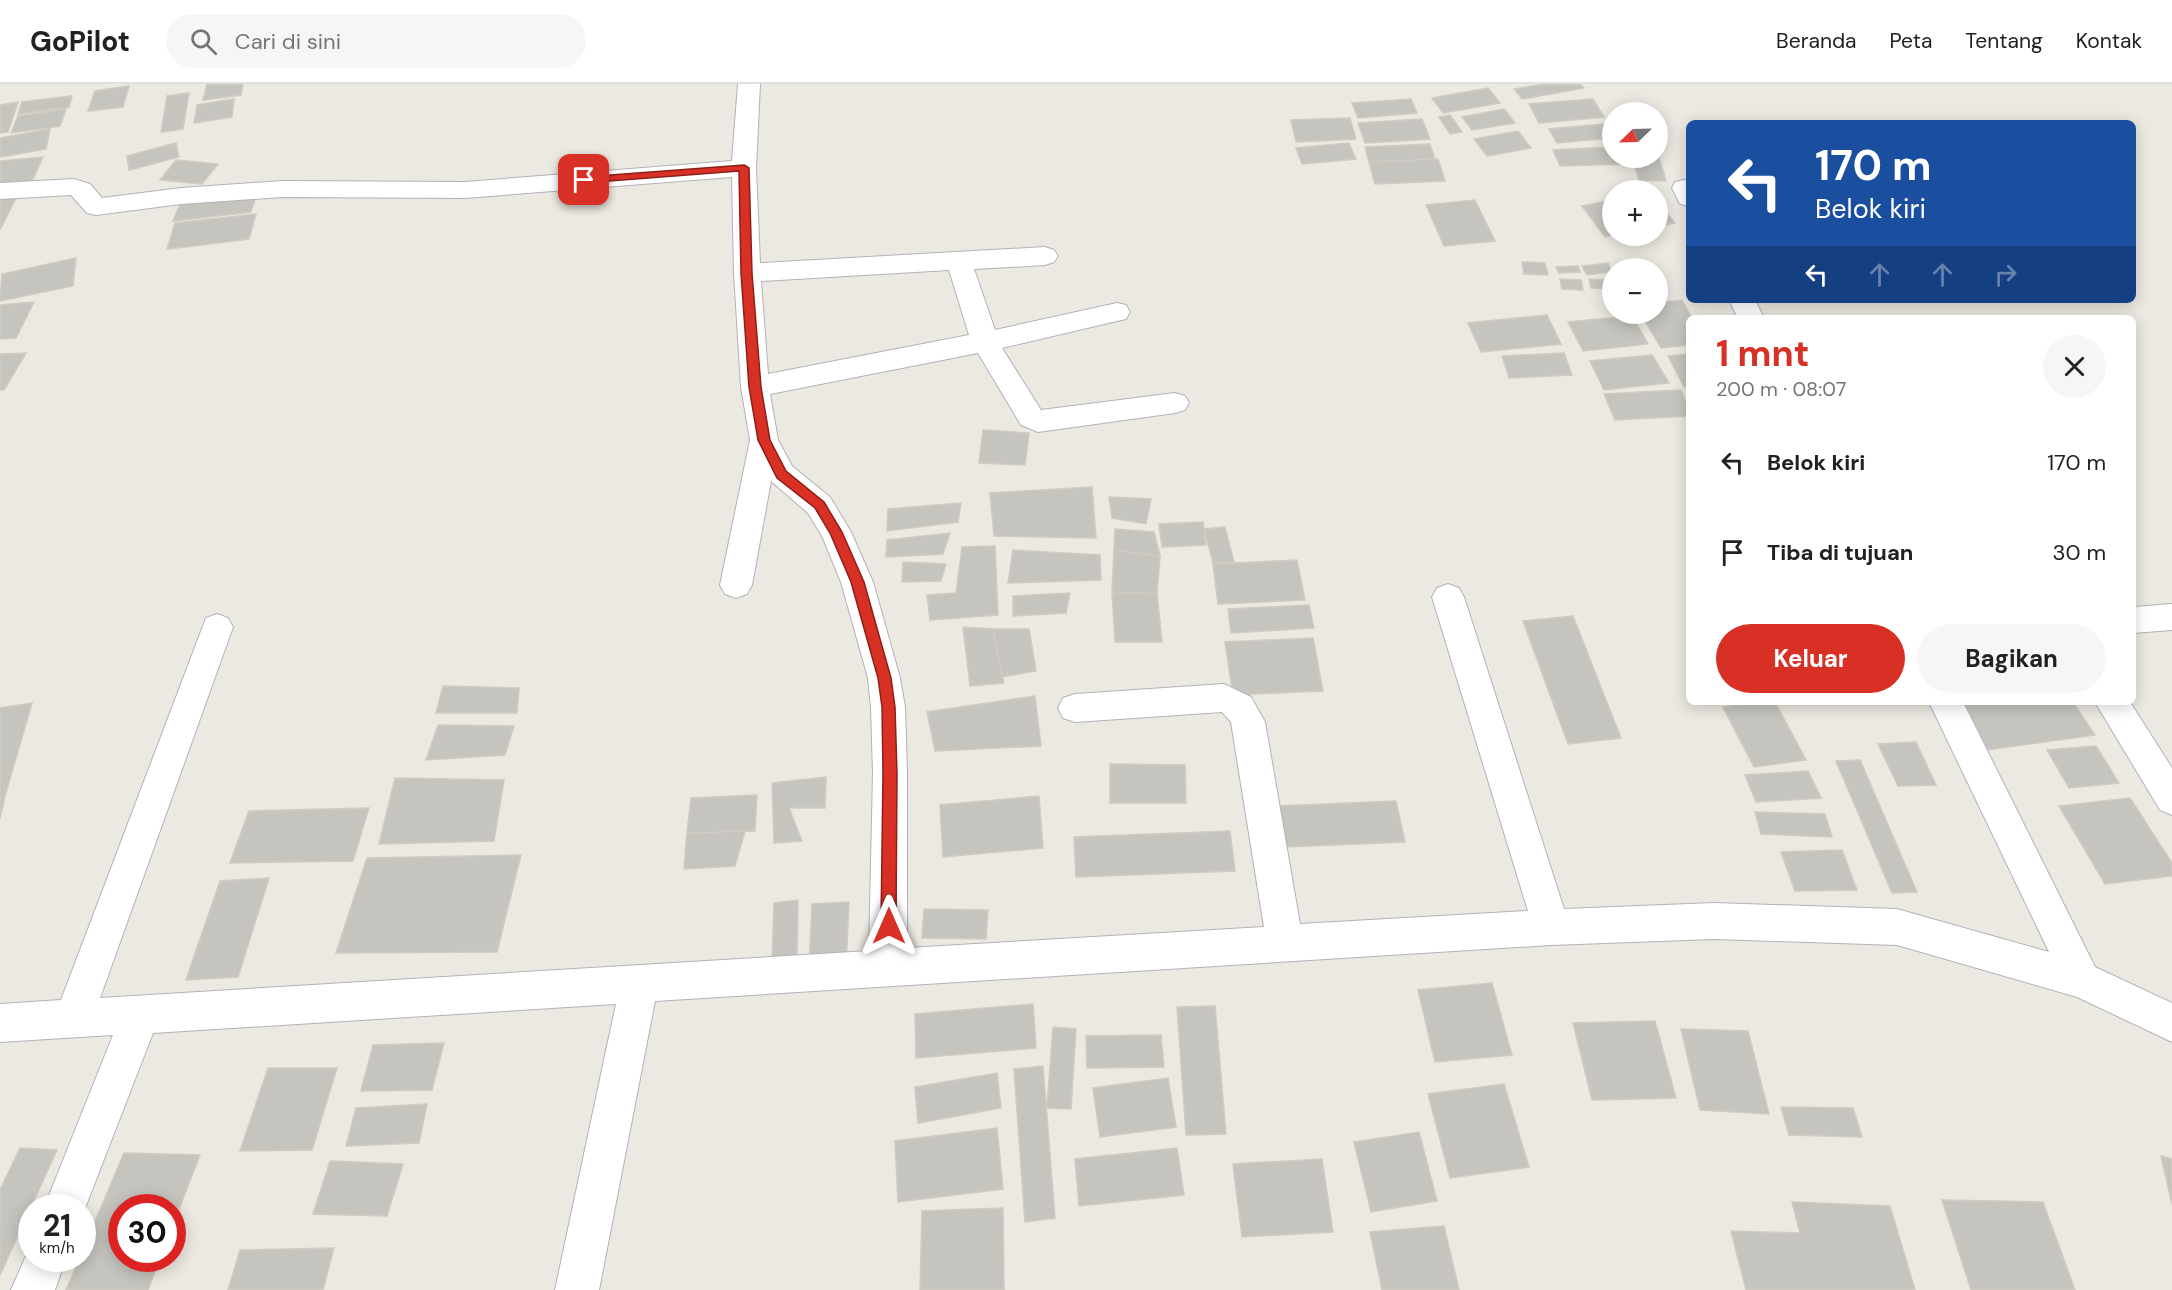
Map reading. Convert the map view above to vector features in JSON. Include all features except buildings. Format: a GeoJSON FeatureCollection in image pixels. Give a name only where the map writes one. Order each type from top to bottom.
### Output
{"type":"FeatureCollection","features":[{"type":"Feature","properties":{"kind":"street"},"geometry":{"type":"LineString","coordinates":[[749,84],[744,168],[747,273],[755,387],[764,440],[782,474],[819,505],[836,532],[857,582],[884,678],[888,707],[890,773],[888,969]]}},
{"type":"Feature","properties":{"kind":"street"},"geometry":{"type":"LineString","coordinates":[[0,191],[74,187],[81,190],[96,207],[181,196],[283,189],[465,190],[744,168]]}},
{"type":"Feature","properties":{"kind":"street"},"geometry":{"type":"LineString","coordinates":[[747,273],[1045,256]]}},
{"type":"Feature","properties":{"kind":"street"},"geometry":{"type":"LineString","coordinates":[[958,261],[985,342],[1031,418],[1038,420],[1175,403]]}},
{"type":"Feature","properties":{"kind":"street"},"geometry":{"type":"LineString","coordinates":[[755,387],[985,342],[1117,312]]}},
{"type":"Feature","properties":{"kind":"street"},"geometry":{"type":"LineString","coordinates":[[736,585],[764,440]]}},
{"type":"Feature","properties":{"kind":"street"},"geometry":{"type":"LineString","coordinates":[[1448,597],[1551,927]]}},
{"type":"Feature","properties":{"kind":"street"},"geometry":{"type":"LineString","coordinates":[[2136,620],[2172,616]]}},
{"type":"Feature","properties":{"kind":"street"},"geometry":{"type":"LineString","coordinates":[[74,1017],[134,859],[217,627]]}},
{"type":"Feature","properties":{"kind":"street"},"geometry":{"type":"LineString","coordinates":[[1075,708],[1224,698],[1234,701],[1243,708],[1248,722],[1285,944]]}},
{"type":"Feature","properties":{"kind":"street"},"geometry":{"type":"LineString","coordinates":[[1947,705],[2082,980]]}},
{"type":"Feature","properties":{"kind":"street"},"geometry":{"type":"LineString","coordinates":[[2114,705],[2172,799]]}},
{"type":"Feature","properties":{"kind":"street"},"geometry":{"type":"LineString","coordinates":[[0,1023],[1551,927],[1714,921],[1897,927],[2082,980],[2172,1023]]}},
{"type":"Feature","properties":{"kind":"street"},"geometry":{"type":"LineString","coordinates":[[577,1290],[640,982]]}},
{"type":"Feature","properties":{"kind":"street"},"geometry":{"type":"LineString","coordinates":[[70,1194],[141,1014]]}},
{"type":"Feature","properties":{"kind":"street"},"geometry":{"type":"LineString","coordinates":[[33,1290],[40,1272]]}},
{"type":"Feature","properties":{"kind":"route"},"geometry":{"type":"LineString","coordinates":[[584,180],[744,168],[747,273],[755,387],[764,440],[782,474],[819,505],[836,532],[857,582],[884,678],[888,707],[890,773],[889,926]]}}]}
